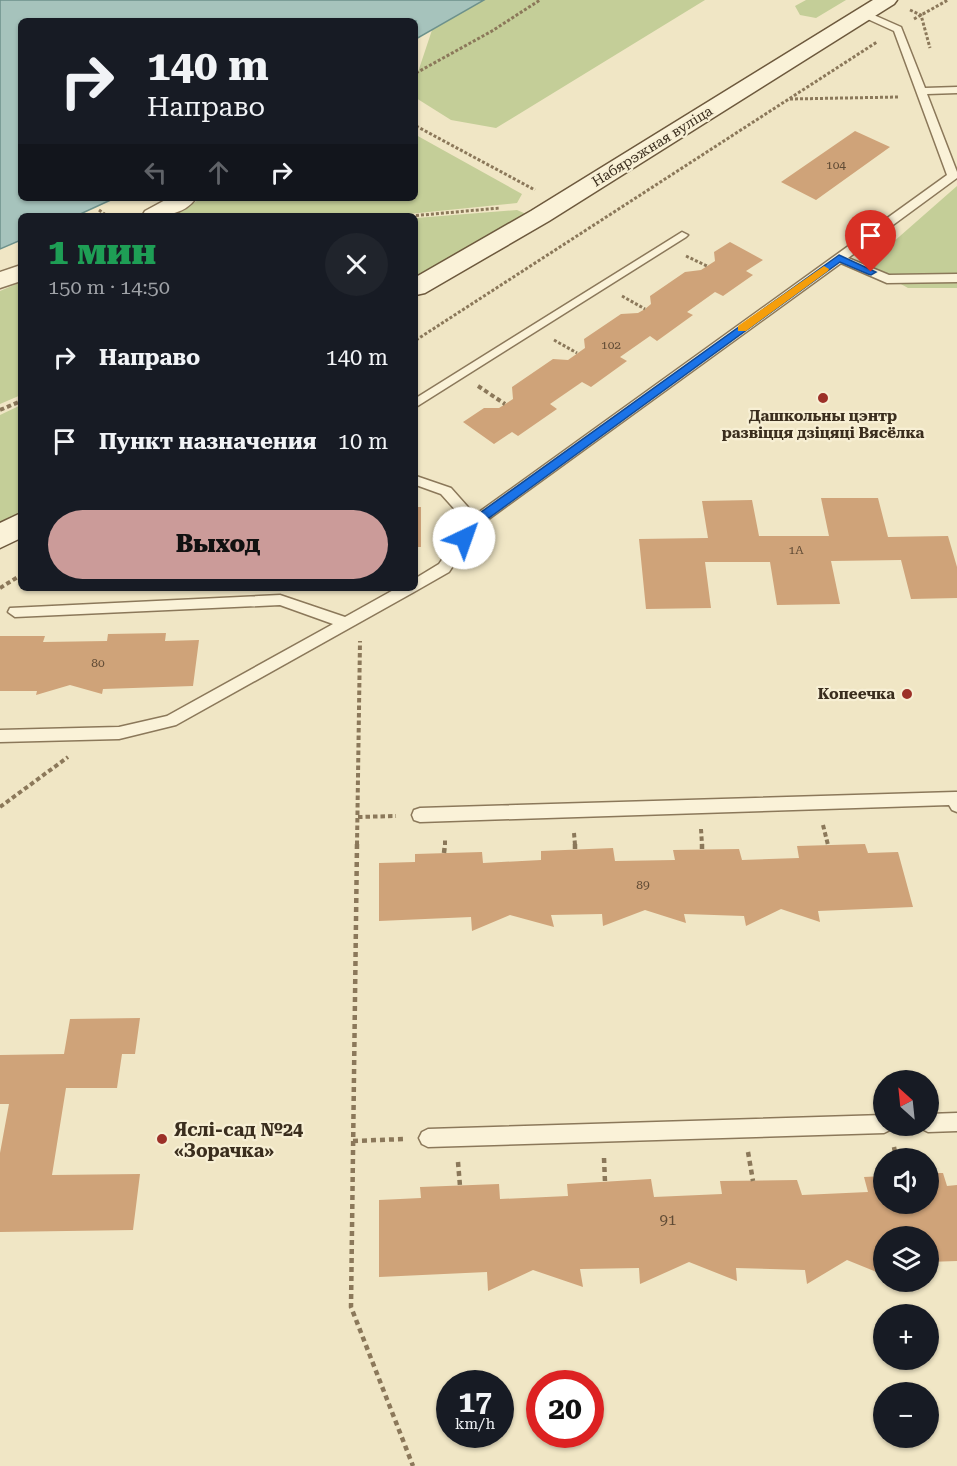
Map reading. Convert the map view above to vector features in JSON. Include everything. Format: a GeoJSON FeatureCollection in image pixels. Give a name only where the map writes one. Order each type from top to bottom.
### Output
{"type":"FeatureCollection","features":[{"type":"Feature","properties":{"kind":"street","name":"Набярэжная вуліца"},"geometry":{"type":"LineString","coordinates":[[418,286],[540,216],[887,0]]}},
{"type":"Feature","properties":{"kind":"street"},"geometry":{"type":"LineString","coordinates":[[158,213],[180,201]]}},
{"type":"Feature","properties":{"kind":"street"},"geometry":{"type":"LineString","coordinates":[[0,282],[18,274]]}},
{"type":"Feature","properties":{"kind":"street"},"geometry":{"type":"LineString","coordinates":[[0,537],[18,526]]}},
{"type":"Feature","properties":{"kind":"lane"},"geometry":{"type":"LineString","coordinates":[[418,583],[444,568],[474,523],[952,176],[898,29],[864,14]]}},
{"type":"Feature","properties":{"kind":"lane"},"geometry":{"type":"LineString","coordinates":[[922,94],[957,90]]}},
{"type":"Feature","properties":{"kind":"lane"},"geometry":{"type":"LineString","coordinates":[[418,402],[682,235]]}},
{"type":"Feature","properties":{"kind":"lane"},"geometry":{"type":"LineString","coordinates":[[839,258],[887,279],[957,278]]}},
{"type":"Feature","properties":{"kind":"lane"},"geometry":{"type":"LineString","coordinates":[[418,481],[446,491],[474,523]]}},
{"type":"Feature","properties":{"kind":"lane"},"geometry":{"type":"LineString","coordinates":[[0,736],[119,733],[171,721],[404,591]]}},
{"type":"Feature","properties":{"kind":"lane"},"geometry":{"type":"LineString","coordinates":[[15,612],[280,600],[346,623]]}},
{"type":"Feature","properties":{"kind":"lane"},"geometry":{"type":"LineString","coordinates":[[420,815],[955,798],[957,805]]}},
{"type":"Feature","properties":{"kind":"lane"},"geometry":{"type":"LineString","coordinates":[[939,1123],[957,1122]]}},
{"type":"Feature","properties":{"kind":"lane"},"geometry":{"type":"LineString","coordinates":[[428,1138],[873,1124]]}},
{"type":"Feature","properties":{"kind":"path"},"geometry":{"type":"LineString","coordinates":[[418,72],[492,32],[540,0]]}},
{"type":"Feature","properties":{"kind":"path"},"geometry":{"type":"LineString","coordinates":[[418,339],[898,29],[948,0]]}},
{"type":"Feature","properties":{"kind":"path"},"geometry":{"type":"LineString","coordinates":[[789,99],[922,94]]}},
{"type":"Feature","properties":{"kind":"path"},"geometry":{"type":"LineString","coordinates":[[418,127],[541,193]]}},
{"type":"Feature","properties":{"kind":"path"},"geometry":{"type":"LineString","coordinates":[[418,215],[502,208]]}},
{"type":"Feature","properties":{"kind":"path"},"geometry":{"type":"LineString","coordinates":[[99,210],[103,213]]}},
{"type":"Feature","properties":{"kind":"path"},"geometry":{"type":"LineString","coordinates":[[462,375],[505,404]]}},
{"type":"Feature","properties":{"kind":"path"},"geometry":{"type":"LineString","coordinates":[[0,410],[18,402]]}},
{"type":"Feature","properties":{"kind":"path"},"geometry":{"type":"LineString","coordinates":[[0,588],[18,577]]}},
{"type":"Feature","properties":{"kind":"path"},"geometry":{"type":"LineString","coordinates":[[360,615],[351,1306],[413,1466]]}},
{"type":"Feature","properties":{"kind":"path"},"geometry":{"type":"LineString","coordinates":[[0,807],[100,734]]}},
{"type":"Feature","properties":{"kind":"path"},"geometry":{"type":"LineString","coordinates":[[358,817],[420,815]]}},
{"type":"Feature","properties":{"kind":"path"},"geometry":{"type":"LineString","coordinates":[[354,1141],[428,1138]]}},
{"type":"Feature","properties":{"kind":"green space"},"geometry":{"type":"Polygon","coordinates":[[[484,0],[705,0],[496,128],[451,120],[418,99],[418,72],[432,30],[484,0]]]}},
{"type":"Feature","properties":{"kind":"green space"},"geometry":{"type":"Polygon","coordinates":[[[806,0],[846,0],[816,18],[800,15],[795,6],[806,0]]]}},
{"type":"Feature","properties":{"kind":"green space"},"geometry":{"type":"Polygon","coordinates":[[[418,136],[522,194],[517,203],[418,213],[175,213],[197,201],[418,201],[418,136]]]}},
{"type":"Feature","properties":{"kind":"green space"},"geometry":{"type":"Polygon","coordinates":[[[957,186],[957,288],[908,288],[867,265],[957,186]]]}},
{"type":"Feature","properties":{"kind":"green space"},"geometry":{"type":"Polygon","coordinates":[[[517,210],[526,214],[418,277],[418,218],[517,210]]]}},
{"type":"Feature","properties":{"kind":"green space"},"geometry":{"type":"Polygon","coordinates":[[[18,283],[18,396],[0,404],[0,291],[18,283]]]}},
{"type":"Feature","properties":{"kind":"green space"},"geometry":{"type":"Polygon","coordinates":[[[18,406],[18,516],[0,525],[0,415],[18,406]]]}},
{"type":"Feature","properties":{"kind":"water"},"geometry":{"type":"Polygon","coordinates":[[[0,0],[484,0],[418,38],[418,18],[18,18],[18,201],[108,201],[82,213],[18,213],[18,241],[0,249],[0,0]]]}},
{"type":"Feature","properties":{"kind":"building"},"geometry":{"type":"Polygon","coordinates":[[[855,131],[890,147],[816,200],[781,182],[855,131]]]}},
{"type":"Feature","properties":{"kind":"building"},"geometry":{"type":"Polygon","coordinates":[[[730,242],[763,260],[746,271],[753,275],[723,296],[715,292],[687,312],[693,315],[657,341],[650,336],[620,357],[627,361],[591,387],[582,382],[550,404],[557,409],[518,436],[512,432],[494,444],[463,422],[484,408],[499,408],[513,399],[512,387],[553,359],[568,360],[585,348],[584,339],[621,314],[638,313],[645,309],[651,304],[650,296],[685,272],[701,270],[715,261],[714,252],[730,242]]]}},
{"type":"Feature","properties":{"kind":"building"},"geometry":{"type":"Polygon","coordinates":[[[821,498],[878,498],[888,537],[948,536],[957,567],[957,598],[911,599],[901,560],[831,561],[840,604],[777,605],[770,562],[705,562],[711,608],[646,609],[639,539],[708,538],[702,501],[752,500],[759,536],[829,536],[821,498]]]}},
{"type":"Feature","properties":{"kind":"building"},"geometry":{"type":"Polygon","coordinates":[[[418,507],[421,507],[421,547],[418,547],[418,507]]]}},
{"type":"Feature","properties":{"kind":"building"},"geometry":{"type":"Polygon","coordinates":[[[166,633],[165,641],[199,640],[193,686],[103,689],[102,694],[70,685],[36,695],[37,691],[0,691],[0,636],[45,636],[43,642],[107,641],[108,634],[166,633]]]}},
{"type":"Feature","properties":{"kind":"building"},"geometry":{"type":"Polygon","coordinates":[[[865,844],[868,853],[898,852],[913,907],[818,911],[820,922],[781,909],[746,926],[744,916],[684,914],[686,923],[645,910],[603,926],[602,914],[551,915],[554,927],[510,915],[472,931],[471,917],[379,921],[379,863],[415,862],[415,854],[482,852],[483,863],[541,860],[541,851],[613,848],[615,861],[675,860],[673,850],[739,849],[742,860],[799,858],[797,846],[865,844]]]}},
{"type":"Feature","properties":{"kind":"building"},"geometry":{"type":"Polygon","coordinates":[[[140,1018],[135,1054],[122,1054],[117,1088],[66,1088],[52,1175],[140,1174],[133,1230],[0,1232],[0,1153],[9,1104],[0,1104],[0,1055],[64,1054],[70,1019],[140,1018]]]}},
{"type":"Feature","properties":{"kind":"building"},"geometry":{"type":"Polygon","coordinates":[[[939,1173],[943,1173],[947,1186],[957,1185],[957,1261],[939,1262],[939,1226],[873,1226],[873,1271],[847,1260],[807,1284],[805,1270],[736,1268],[737,1281],[689,1262],[640,1284],[639,1268],[580,1269],[583,1287],[533,1270],[488,1291],[487,1272],[379,1277],[379,1200],[421,1198],[420,1187],[499,1184],[500,1199],[568,1196],[567,1184],[651,1179],[654,1197],[722,1194],[720,1181],[797,1180],[802,1195],[868,1192],[864,1177],[873,1177],[873,1214],[939,1214],[939,1173]]]}},
{"type":"Feature","properties":{"kind":"slow traffic"},"geometry":{"type":"LineString","coordinates":[[742,328],[824,269]]}},
{"type":"Feature","properties":{"kind":"place","name":"Дашкольны цэнтр развіцця дзіцяці Вясёлка"},"geometry":{"type":"Point","coordinates":[823,398]}},
{"type":"Feature","properties":{"kind":"place","name":"Копеечка"},"geometry":{"type":"Point","coordinates":[907,694]}},
{"type":"Feature","properties":{"kind":"place","name":"Яслі-сад №24 «Зорачка»"},"geometry":{"type":"Point","coordinates":[162,1139]}},
{"type":"Feature","properties":{"kind":"route"},"geometry":{"type":"LineString","coordinates":[[464,538],[474,523],[839,258],[871,272]]}}]}
